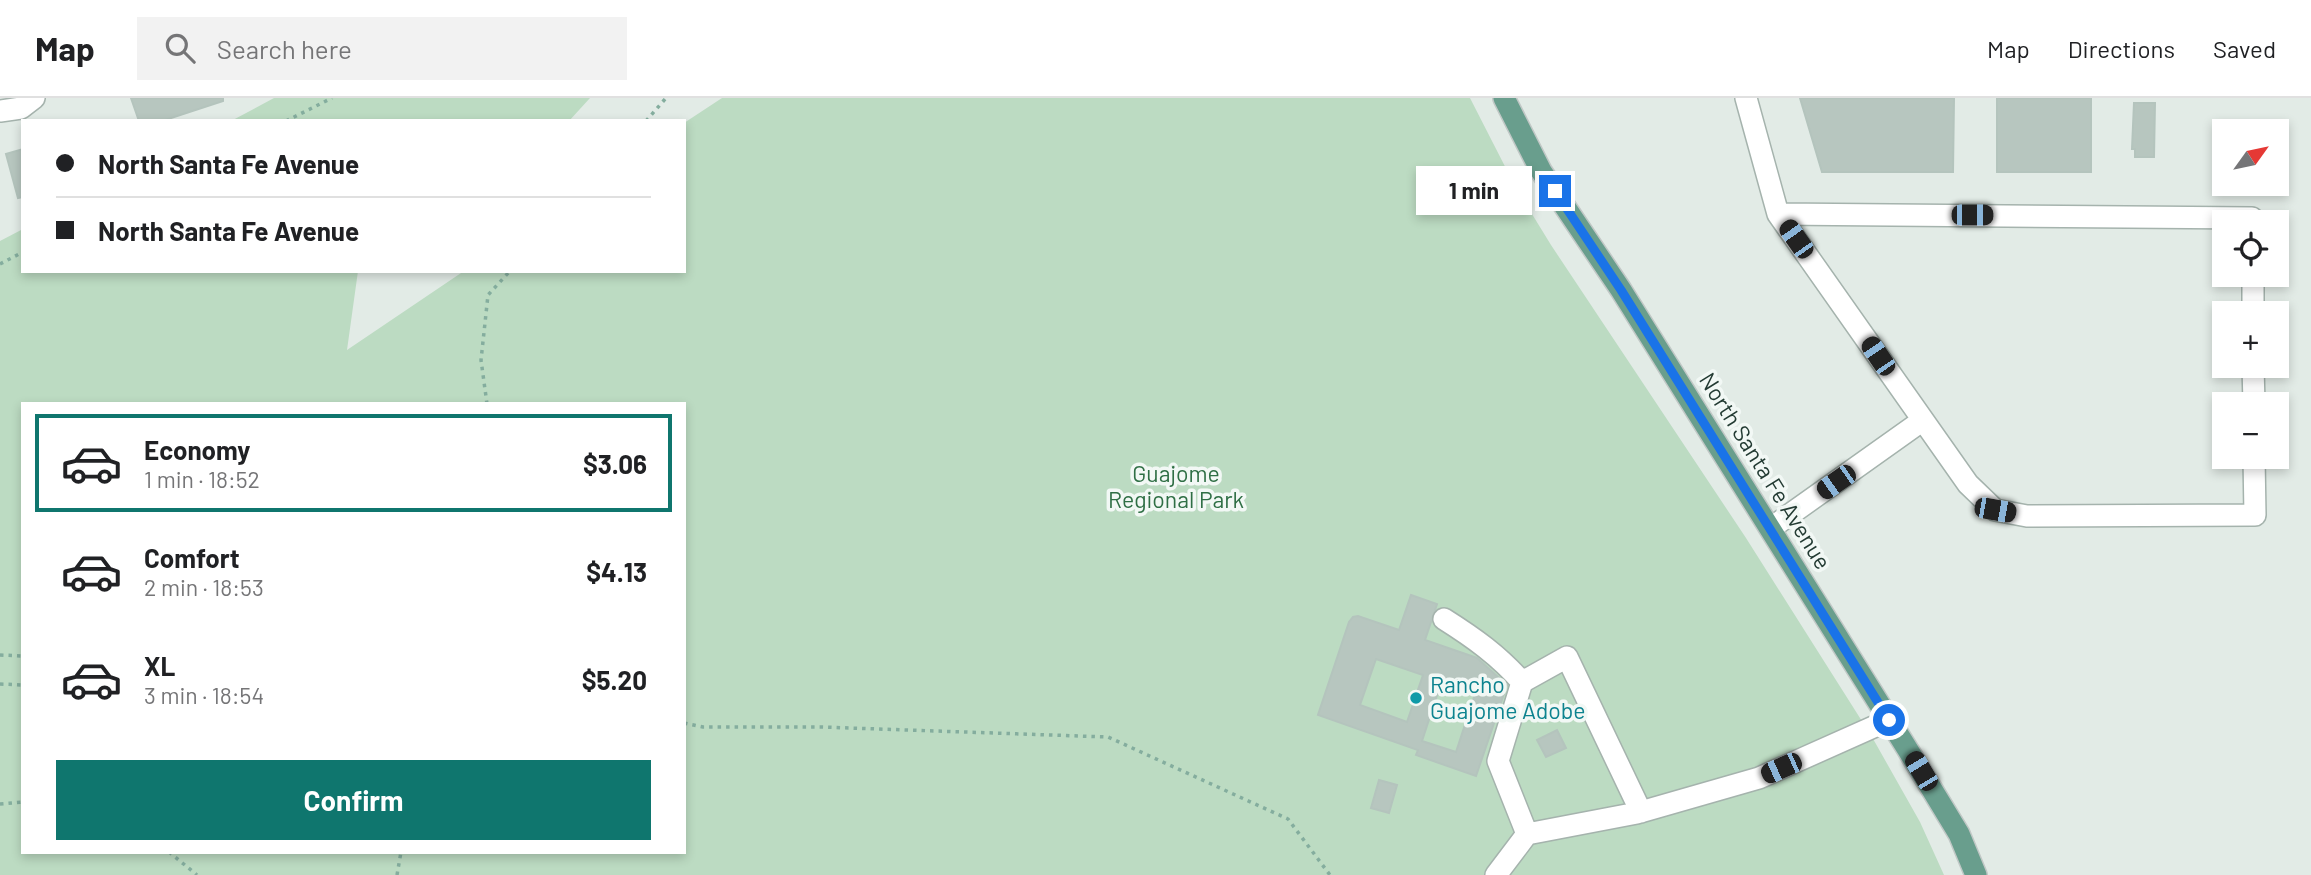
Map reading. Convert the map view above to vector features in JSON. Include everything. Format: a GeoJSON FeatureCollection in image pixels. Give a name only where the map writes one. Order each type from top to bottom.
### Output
{"type":"FeatureCollection","features":[{"type":"Feature","properties":{"kind":"main road","name":"North Santa Fe Avenue"},"geometry":{"type":"LineString","coordinates":[[1504,98],[1541,171],[1621,290],[1959,834],[1976,875]]}},
{"type":"Feature","properties":{"kind":"lane"},"geometry":{"type":"LineString","coordinates":[[0,111],[21,108],[34,98]]}},
{"type":"Feature","properties":{"kind":"lane"},"geometry":{"type":"LineString","coordinates":[[1746,98],[1778,214],[1974,491],[1995,510],[2027,516],[2255,515],[2254,469]]}},
{"type":"Feature","properties":{"kind":"lane"},"geometry":{"type":"LineString","coordinates":[[1778,214],[2212,218]]}},
{"type":"Feature","properties":{"kind":"lane"},"geometry":{"type":"LineString","coordinates":[[1771,528],[1923,420]]}},
{"type":"Feature","properties":{"kind":"lane"},"geometry":{"type":"LineString","coordinates":[[1444,619],[1503,660],[1522,682]]}},
{"type":"Feature","properties":{"kind":"lane"},"geometry":{"type":"LineString","coordinates":[[1527,834],[1499,761],[1522,682],[1567,657],[1641,812]]}},
{"type":"Feature","properties":{"kind":"lane"},"geometry":{"type":"LineString","coordinates":[[1496,875],[1527,834],[1641,812],[1759,778],[1889,720]]}},
{"type":"Feature","properties":{"kind":"path"},"geometry":{"type":"LineString","coordinates":[[290,119],[332,98]]}},
{"type":"Feature","properties":{"kind":"path"},"geometry":{"type":"LineString","coordinates":[[648,119],[666,98]]}},
{"type":"Feature","properties":{"kind":"path"},"geometry":{"type":"LineString","coordinates":[[0,264],[21,253]]}},
{"type":"Feature","properties":{"kind":"path"},"geometry":{"type":"LineString","coordinates":[[487,402],[481,360],[488,295],[508,273]]}},
{"type":"Feature","properties":{"kind":"path"},"geometry":{"type":"LineString","coordinates":[[0,655],[21,656]]}},
{"type":"Feature","properties":{"kind":"path"},"geometry":{"type":"LineString","coordinates":[[0,684],[21,685]]}},
{"type":"Feature","properties":{"kind":"path"},"geometry":{"type":"LineString","coordinates":[[686,723],[703,727],[821,727],[1108,737],[1288,819],[1329,875]]}},
{"type":"Feature","properties":{"kind":"path"},"geometry":{"type":"LineString","coordinates":[[0,804],[21,802]]}},
{"type":"Feature","properties":{"kind":"path"},"geometry":{"type":"LineString","coordinates":[[171,854],[197,875]]}},
{"type":"Feature","properties":{"kind":"path"},"geometry":{"type":"LineString","coordinates":[[397,875],[401,854]]}},
{"type":"Feature","properties":{"kind":"green space"},"geometry":{"type":"Polygon","coordinates":[[[274,98],[590,98],[571,119],[235,119],[274,98]]]}},
{"type":"Feature","properties":{"kind":"green space","name":"Guajome Regional Park"},"geometry":{"type":"Polygon","coordinates":[[[722,98],[1470,98],[1516,188],[1551,245],[1746,538],[1872,737],[1920,822],[1944,875],[0,875],[0,241],[21,230],[21,273],[358,273],[347,350],[461,273],[686,273],[686,122],[722,98]]]}},
{"type":"Feature","properties":{"kind":"building"},"geometry":{"type":"Polygon","coordinates":[[[131,98],[223,98],[223,101],[168,119],[138,119],[131,98]]]}},
{"type":"Feature","properties":{"kind":"building"},"geometry":{"type":"Polygon","coordinates":[[[1800,98],[1954,98],[1953,172],[1822,172],[1800,98]]]}},
{"type":"Feature","properties":{"kind":"building"},"geometry":{"type":"Polygon","coordinates":[[[1997,98],[2091,98],[2091,172],[1997,172],[1997,98]]]}},
{"type":"Feature","properties":{"kind":"building"},"geometry":{"type":"Polygon","coordinates":[[[2134,103],[2155,103],[2154,157],[2135,157],[2135,149],[2132,149],[2134,103]]]}},
{"type":"Feature","properties":{"kind":"building"},"geometry":{"type":"Polygon","coordinates":[[[21,150],[21,197],[18,198],[6,154],[21,150]]]}},
{"type":"Feature","properties":{"kind":"building"},"geometry":{"type":"Polygon","coordinates":[[[1411,595],[1437,604],[1425,640],[1477,658],[1507,685],[1476,776],[1416,755],[1418,750],[1318,715],[1353,617],[1358,616],[1399,630],[1411,595]],[[1376,659],[1360,705],[1407,722],[1423,675],[1376,659]],[[1442,680],[1422,741],[1456,752],[1476,691],[1442,680]]]}},
{"type":"Feature","properties":{"kind":"building"},"geometry":{"type":"Polygon","coordinates":[[[1557,730],[1566,748],[1546,757],[1537,740],[1557,730]]]}},
{"type":"Feature","properties":{"kind":"building"},"geometry":{"type":"Polygon","coordinates":[[[1379,780],[1397,785],[1389,813],[1371,808],[1379,780]]]}},
{"type":"Feature","properties":{"kind":"place","name":"Rancho Guajome Adobe"},"geometry":{"type":"Point","coordinates":[1416,698]}},
{"type":"Feature","properties":{"kind":"route"},"geometry":{"type":"LineString","coordinates":[[1555,191],[1745,486],[1889,720]]}}]}
